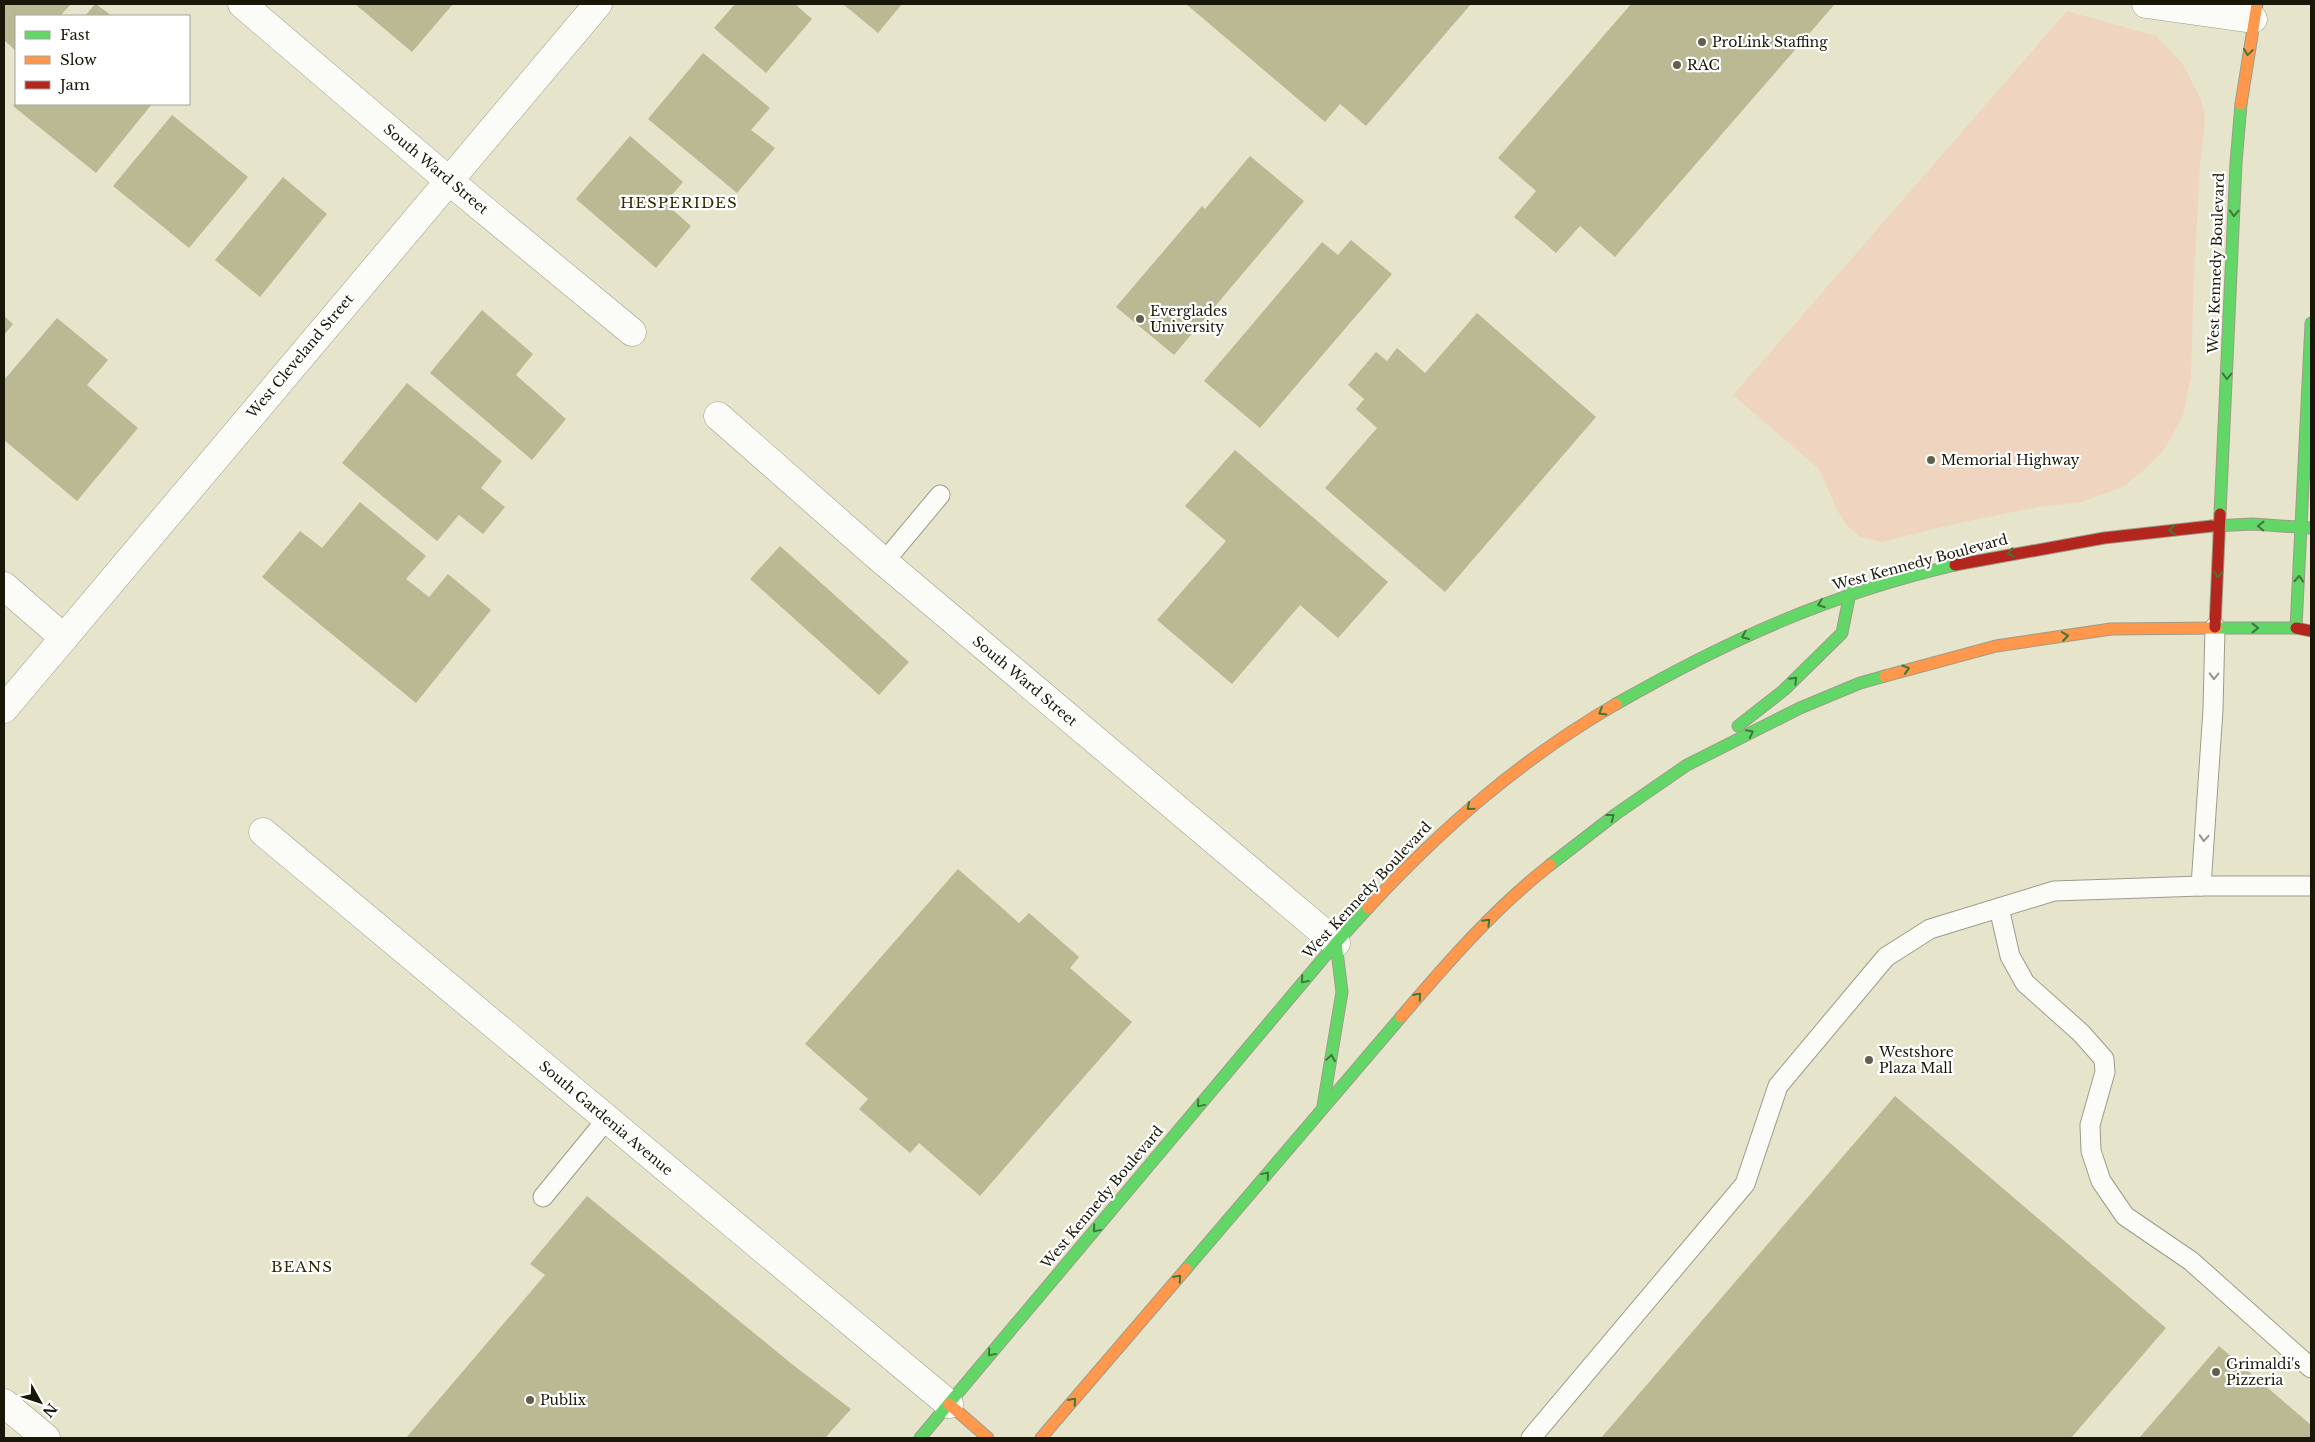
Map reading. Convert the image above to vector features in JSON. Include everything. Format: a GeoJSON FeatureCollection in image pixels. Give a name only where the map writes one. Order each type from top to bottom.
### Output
{"type":"FeatureCollection","features":[{"type":"Feature","properties":{"kind":"main road","name":"West Kennedy Boulevard"},"geometry":{"type":"LineString","coordinates":[[2215,627],[2236,163],[2243,87],[2255,12]]}},
{"type":"Feature","properties":{"kind":"main road"},"geometry":{"type":"LineString","coordinates":[[2296,628],[2307,528],[2311,323]]}},
{"type":"Feature","properties":{"kind":"main road","name":"West Kennedy Boulevard"},"geometry":{"type":"LineString","coordinates":[[920,1438],[1336,943],[1394,880],[1451,824],[1509,774],[1564,734],[1718,648],[1790,616],[1850,593],[1950,566],[2034,548],[2132,533],[2220,526]]}},
{"type":"Feature","properties":{"kind":"main road"},"geometry":{"type":"LineString","coordinates":[[2220,526],[2307,528]]}},
{"type":"Feature","properties":{"kind":"main road"},"geometry":{"type":"LineString","coordinates":[[1041,1438],[1453,956],[1532,879],[1616,814],[1687,765],[1784,690],[1842,633],[1850,593]]}},
{"type":"Feature","properties":{"kind":"main road"},"geometry":{"type":"LineString","coordinates":[[1687,765],[1808,704],[1860,683],[1930,662],[1996,646],[2111,630],[2215,627],[2296,628],[2311,631]]}},
{"type":"Feature","properties":{"kind":"main road"},"geometry":{"type":"LineString","coordinates":[[1323,1106],[1342,992],[1336,943]]}},
{"type":"Feature","properties":{"kind":"main road"},"geometry":{"type":"LineString","coordinates":[[948,1404],[988,1438]]}},
{"type":"Feature","properties":{"kind":"street","name":"South Ward Street"},"geometry":{"type":"LineString","coordinates":[[242,4],[448,180],[632,332]]}},
{"type":"Feature","properties":{"kind":"street","name":"West Cleveland Street"},"geometry":{"type":"LineString","coordinates":[[4,709],[598,4]]}},
{"type":"Feature","properties":{"kind":"street"},"geometry":{"type":"LineString","coordinates":[[2146,4],[2255,12]]}},
{"type":"Feature","properties":{"kind":"street","name":"South Ward Street"},"geometry":{"type":"LineString","coordinates":[[718,416],[884,562],[1336,943]]}},
{"type":"Feature","properties":{"kind":"street"},"geometry":{"type":"LineString","coordinates":[[4,586],[64,638]]}},
{"type":"Feature","properties":{"kind":"street","name":"South Gardenia Avenue"},"geometry":{"type":"LineString","coordinates":[[263,832],[948,1404]]}},
{"type":"Feature","properties":{"kind":"street"},"geometry":{"type":"LineString","coordinates":[[4,1403],[46,1438]]}},
{"type":"Feature","properties":{"kind":"lane"},"geometry":{"type":"LineString","coordinates":[[884,562],[940,495]]}},
{"type":"Feature","properties":{"kind":"lane"},"geometry":{"type":"LineString","coordinates":[[2201,886],[2213,710],[2215,627]]}},
{"type":"Feature","properties":{"kind":"lane"},"geometry":{"type":"LineString","coordinates":[[1531,1438],[1745,1184],[1778,1086],[1886,958],[1930,930],[2054,891],[2201,886],[2311,886]]}},
{"type":"Feature","properties":{"kind":"lane"},"geometry":{"type":"LineString","coordinates":[[1999,908],[2010,956],[2026,983],[2081,1033],[2104,1059],[2105,1072],[2090,1125],[2091,1151],[2101,1181],[2125,1216],[2191,1261],[2308,1357]]}},
{"type":"Feature","properties":{"kind":"lane"},"geometry":{"type":"LineString","coordinates":[[543,1196],[607,1119]]}},
{"type":"Feature","properties":{"kind":"shaded area"},"geometry":{"type":"Polygon","coordinates":[[[2067,11],[2156,36],[2182,63],[2201,99],[2205,124],[2200,164],[2191,377],[2183,416],[2164,450],[2143,471],[2121,488],[2081,502],[2038,507],[1959,523],[1881,542],[1860,537],[1848,527],[1837,510],[1819,469],[1733,395],[2067,11]]]}},
{"type":"Feature","properties":{"kind":"building"},"geometry":{"type":"Polygon","coordinates":[[[4,4],[71,4],[61,15],[15,15],[15,50],[4,40],[4,4]]]}},
{"type":"Feature","properties":{"kind":"building"},"geometry":{"type":"Polygon","coordinates":[[[96,4],[111,15],[86,15],[96,4]]]}},
{"type":"Feature","properties":{"kind":"building"},"geometry":{"type":"Polygon","coordinates":[[[355,4],[453,4],[412,52],[355,4]]]}},
{"type":"Feature","properties":{"kind":"building"},"geometry":{"type":"Polygon","coordinates":[[[735,4],[795,4],[812,19],[766,73],[714,28],[735,4]]]}},
{"type":"Feature","properties":{"kind":"building"},"geometry":{"type":"Polygon","coordinates":[[[843,4],[902,4],[878,33],[843,4]]]}},
{"type":"Feature","properties":{"kind":"building"},"geometry":{"type":"Polygon","coordinates":[[[1186,4],[1471,4],[1366,126],[1340,104],[1325,122],[1186,4]]]}},
{"type":"Feature","properties":{"kind":"building"},"geometry":{"type":"Polygon","coordinates":[[[1631,4],[1835,4],[1615,257],[1580,226],[1556,253],[1514,217],[1536,191],[1498,158],[1631,4]]]}},
{"type":"Feature","properties":{"kind":"building"},"geometry":{"type":"Polygon","coordinates":[[[703,53],[770,108],[751,130],[775,148],[737,193],[648,119],[703,53]]]}},
{"type":"Feature","properties":{"kind":"building"},"geometry":{"type":"Polygon","coordinates":[[[15,103],[15,105],[151,105],[96,173],[13,106],[15,103]]]}},
{"type":"Feature","properties":{"kind":"building"},"geometry":{"type":"Polygon","coordinates":[[[172,115],[248,177],[189,248],[113,186],[172,115]]]}},
{"type":"Feature","properties":{"kind":"building"},"geometry":{"type":"Polygon","coordinates":[[[630,136],[683,182],[665,203],[691,226],[656,268],[576,199],[630,136]]]}},
{"type":"Feature","properties":{"kind":"building"},"geometry":{"type":"Polygon","coordinates":[[[1250,156],[1304,201],[1174,355],[1116,307],[1202,206],[1205,209],[1250,156]]]}},
{"type":"Feature","properties":{"kind":"building"},"geometry":{"type":"Polygon","coordinates":[[[283,177],[327,214],[260,297],[215,260],[283,177]]]}},
{"type":"Feature","properties":{"kind":"building"},"geometry":{"type":"Polygon","coordinates":[[[1351,240],[1392,274],[1260,428],[1204,381],[1322,242],[1338,255],[1351,240]]]}},
{"type":"Feature","properties":{"kind":"building"},"geometry":{"type":"Polygon","coordinates":[[[482,310],[533,354],[516,375],[566,419],[532,460],[430,373],[482,310]]]}},
{"type":"Feature","properties":{"kind":"building"},"geometry":{"type":"Polygon","coordinates":[[[1477,313],[1596,417],[1445,592],[1325,488],[1377,428],[1356,409],[1364,399],[1348,385],[1376,352],[1387,361],[1397,348],[1425,373],[1477,313]]]}},
{"type":"Feature","properties":{"kind":"building"},"geometry":{"type":"Polygon","coordinates":[[[4,316],[13,324],[4,335],[4,316]]]}},
{"type":"Feature","properties":{"kind":"building"},"geometry":{"type":"Polygon","coordinates":[[[57,318],[108,360],[87,385],[138,428],[77,501],[4,440],[4,380],[57,318]]]}},
{"type":"Feature","properties":{"kind":"building"},"geometry":{"type":"Polygon","coordinates":[[[407,383],[502,461],[481,488],[505,507],[483,534],[459,515],[437,541],[342,463],[407,383]]]}},
{"type":"Feature","properties":{"kind":"building"},"geometry":{"type":"Polygon","coordinates":[[[1235,450],[1388,582],[1338,638],[1300,605],[1232,684],[1157,620],[1226,541],[1185,506],[1235,450]]]}},
{"type":"Feature","properties":{"kind":"building"},"geometry":{"type":"Polygon","coordinates":[[[360,502],[426,556],[406,579],[429,597],[448,574],[491,610],[416,703],[262,577],[300,531],[322,548],[360,502]]]}},
{"type":"Feature","properties":{"kind":"building"},"geometry":{"type":"Polygon","coordinates":[[[780,546],[909,662],[879,695],[750,579],[780,546]]]}},
{"type":"Feature","properties":{"kind":"building"},"geometry":{"type":"Polygon","coordinates":[[[958,869],[1019,923],[1029,913],[1079,957],[1070,968],[1132,1022],[980,1196],[919,1143],[910,1153],[859,1109],[868,1099],[805,1044],[958,869]]]}},
{"type":"Feature","properties":{"kind":"building"},"geometry":{"type":"Polygon","coordinates":[[[1895,1096],[2166,1328],[2071,1438],[1601,1438],[1895,1096]]]}},
{"type":"Feature","properties":{"kind":"building"},"geometry":{"type":"Polygon","coordinates":[[[587,1196],[793,1365],[851,1409],[825,1438],[406,1438],[545,1275],[530,1264],[587,1196]]]}},
{"type":"Feature","properties":{"kind":"building"},"geometry":{"type":"Polygon","coordinates":[[[2219,1346],[2311,1425],[2311,1438],[2139,1438],[2219,1346]]]}},
{"type":"Feature","properties":{"kind":"traffic: fast"},"geometry":{"type":"LineString","coordinates":[[2220,514],[2236,163],[2241,104]]}},
{"type":"Feature","properties":{"kind":"traffic: fast"},"geometry":{"type":"LineString","coordinates":[[2216,628],[2296,628],[2311,323]]}},
{"type":"Feature","properties":{"kind":"traffic: fast"},"geometry":{"type":"LineString","coordinates":[[2212,526],[2253,524],[2311,528]]}},
{"type":"Feature","properties":{"kind":"traffic: fast"},"geometry":{"type":"LineString","coordinates":[[1616,704],[1699,659],[1781,621],[1865,590],[1955,565]]}},
{"type":"Feature","properties":{"kind":"traffic: fast"},"geometry":{"type":"LineString","coordinates":[[1738,726],[1784,690],[1842,633],[1850,593]]}},
{"type":"Feature","properties":{"kind":"traffic: fast"},"geometry":{"type":"LineString","coordinates":[[1550,865],[1616,814],[1687,765],[1800,708],[1860,683],[1885,676]]}},
{"type":"Feature","properties":{"kind":"traffic: fast"},"geometry":{"type":"LineString","coordinates":[[920,1438],[1336,943],[1368,908]]}},
{"type":"Feature","properties":{"kind":"traffic: fast"},"geometry":{"type":"LineString","coordinates":[[1323,1106],[1342,992],[1336,943]]}},
{"type":"Feature","properties":{"kind":"traffic: fast"},"geometry":{"type":"LineString","coordinates":[[1186,1269],[1401,1017]]}},
{"type":"Feature","properties":{"kind":"traffic: slow"},"geometry":{"type":"LineString","coordinates":[[2241,104],[2257,4]]}},
{"type":"Feature","properties":{"kind":"traffic: slow"},"geometry":{"type":"LineString","coordinates":[[1885,676],[1996,646],[2111,629],[2216,628]]}},
{"type":"Feature","properties":{"kind":"traffic: slow"},"geometry":{"type":"LineString","coordinates":[[1368,908],[1425,850],[1484,797],[1547,748],[1616,704]]}},
{"type":"Feature","properties":{"kind":"traffic: slow"},"geometry":{"type":"LineString","coordinates":[[1401,1017],[1490,918],[1550,865]]}},
{"type":"Feature","properties":{"kind":"traffic: slow"},"geometry":{"type":"LineString","coordinates":[[1041,1438],[1186,1269]]}},
{"type":"Feature","properties":{"kind":"traffic: slow"},"geometry":{"type":"LineString","coordinates":[[949,1404],[988,1438]]}},
{"type":"Feature","properties":{"kind":"traffic: jam"},"geometry":{"type":"LineString","coordinates":[[2215,627],[2220,514]]}},
{"type":"Feature","properties":{"kind":"traffic: jam"},"geometry":{"type":"LineString","coordinates":[[1955,565],[2104,538],[2212,526]]}},
{"type":"Feature","properties":{"kind":"traffic: jam"},"geometry":{"type":"LineString","coordinates":[[2296,628],[2311,631]]}},
{"type":"Feature","properties":{"kind":"place","name":"ProLink Staffing"},"geometry":{"type":"Point","coordinates":[1702,42]}},
{"type":"Feature","properties":{"kind":"place","name":"RAC"},"geometry":{"type":"Point","coordinates":[1677,65]}},
{"type":"Feature","properties":{"kind":"place","name":"Everglades University"},"geometry":{"type":"Point","coordinates":[1140,319]}},
{"type":"Feature","properties":{"kind":"place","name":"Memorial Highway"},"geometry":{"type":"Point","coordinates":[1931,460]}},
{"type":"Feature","properties":{"kind":"place","name":"Westshore Plaza Mall"},"geometry":{"type":"Point","coordinates":[1869,1060]}},
{"type":"Feature","properties":{"kind":"place","name":"Grimaldi's Pizzeria"},"geometry":{"type":"Point","coordinates":[2216,1372]}},
{"type":"Feature","properties":{"kind":"place","name":"Publix"},"geometry":{"type":"Point","coordinates":[530,1400]}},
{"type":"Feature","properties":{"kind":"district","name":"HESPERIDES"},"geometry":{"type":"Point","coordinates":[679,202]}},
{"type":"Feature","properties":{"kind":"district","name":"BEANS"},"geometry":{"type":"Point","coordinates":[302,1266]}}]}
